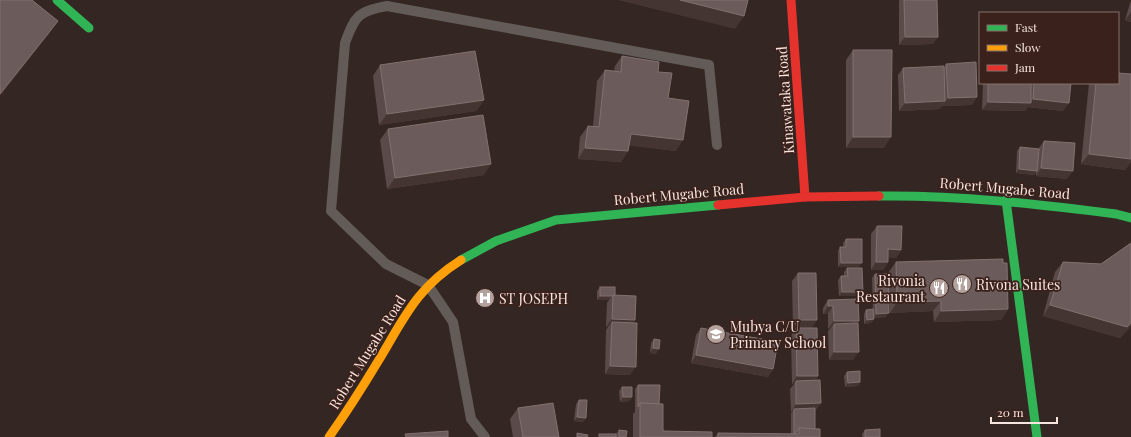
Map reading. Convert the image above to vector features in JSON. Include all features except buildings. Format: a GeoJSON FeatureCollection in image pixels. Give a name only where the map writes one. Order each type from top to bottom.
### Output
{"type":"FeatureCollection","features":[{"type":"Feature","properties":{"kind":"street"},"geometry":{"type":"LineString","coordinates":[[57,0],[89,28]]}},
{"type":"Feature","properties":{"kind":"street","name":"Kinawataka Road"},"geometry":{"type":"LineString","coordinates":[[792,0],[806,197]]}},
{"type":"Feature","properties":{"kind":"street","name":"Robert Mugabe Road"},"geometry":{"type":"LineString","coordinates":[[329,437],[357,397],[412,304],[428,285],[446,269],[468,253],[522,229],[556,220],[806,197],[931,195],[1006,200],[1116,214],[1131,218]]}},
{"type":"Feature","properties":{"kind":"street"},"geometry":{"type":"LineString","coordinates":[[1006,200],[1037,437]]}},
{"type":"Feature","properties":{"kind":"lane"},"geometry":{"type":"LineString","coordinates":[[485,437],[471,419],[453,322],[428,285],[386,264],[331,211],[345,43],[353,21],[369,9],[387,6],[709,65],[717,145]]}},
{"type":"Feature","properties":{"kind":"traffic: fast"},"geometry":{"type":"LineString","coordinates":[[57,0],[89,28]]}},
{"type":"Feature","properties":{"kind":"traffic: fast"},"geometry":{"type":"LineString","coordinates":[[879,196],[939,197],[998,201],[1116,214],[1131,218]]}},
{"type":"Feature","properties":{"kind":"traffic: fast"},"geometry":{"type":"LineString","coordinates":[[1006,200],[1037,437]]}},
{"type":"Feature","properties":{"kind":"traffic: fast"},"geometry":{"type":"LineString","coordinates":[[461,260],[496,241],[556,220],[718,205]]}},
{"type":"Feature","properties":{"kind":"traffic: slow"},"geometry":{"type":"LineString","coordinates":[[329,437],[360,391],[412,306],[432,282],[461,260]]}},
{"type":"Feature","properties":{"kind":"traffic: jam"},"geometry":{"type":"LineString","coordinates":[[791,0],[805,197]]}},
{"type":"Feature","properties":{"kind":"traffic: jam"},"geometry":{"type":"LineString","coordinates":[[718,205],[805,197],[879,196]]}},
{"type":"Feature","properties":{"kind":"place","name":"Rivona Suites"},"geometry":{"type":"Point","coordinates":[962,284]}},
{"type":"Feature","properties":{"kind":"place","name":"Rivonia Restaurant"},"geometry":{"type":"Point","coordinates":[939,288]}},
{"type":"Feature","properties":{"kind":"place","name":"ST JOSEPH"},"geometry":{"type":"Point","coordinates":[485,298]}},
{"type":"Feature","properties":{"kind":"place","name":"Mubya C/U Primary School"},"geometry":{"type":"Point","coordinates":[716,334]}}]}
